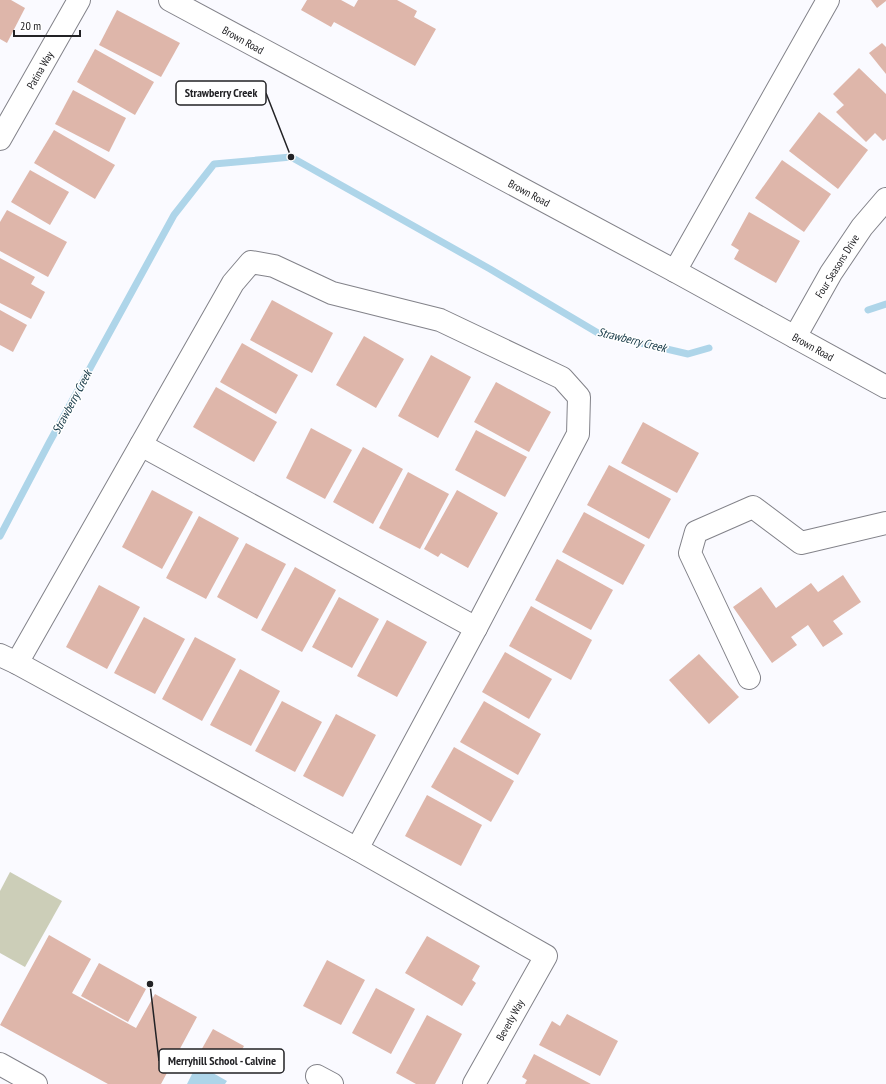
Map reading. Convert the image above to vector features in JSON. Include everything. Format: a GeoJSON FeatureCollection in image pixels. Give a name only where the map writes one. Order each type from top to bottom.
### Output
{"type":"FeatureCollection","features":[{"type":"Feature","properties":{"kind":"street","name":"Patina Way"},"geometry":{"type":"LineString","coordinates":[[0,139],[79,0]]}},
{"type":"Feature","properties":{"kind":"street","name":"Brown Road"},"geometry":{"type":"LineString","coordinates":[[170,0],[886,387]]}},
{"type":"Feature","properties":{"kind":"street"},"geometry":{"type":"LineString","coordinates":[[675,272],[828,0]]}},
{"type":"Feature","properties":{"kind":"street","name":"Four Seasons Drive"},"geometry":{"type":"LineString","coordinates":[[795,337],[831,273],[862,227],[886,199]]}},
{"type":"Feature","properties":{"kind":"street"},"geometry":{"type":"LineString","coordinates":[[251,262],[274,266],[332,293],[440,320],[562,378],[579,397],[578,434],[476,628],[356,849],[8,659],[141,445],[233,283],[251,262]]}},
{"type":"Feature","properties":{"kind":"street"},"geometry":{"type":"LineString","coordinates":[[141,445],[476,628]]}},
{"type":"Feature","properties":{"kind":"street"},"geometry":{"type":"LineString","coordinates":[[749,678],[690,553],[696,532],[753,507],[801,543],[886,523]]}},
{"type":"Feature","properties":{"kind":"street","name":"Beverly Way"},"geometry":{"type":"LineString","coordinates":[[356,849],[546,956],[474,1084]]}},
{"type":"Feature","properties":{"kind":"street"},"geometry":{"type":"LineString","coordinates":[[0,1064],[36,1084]]}},
{"type":"Feature","properties":{"kind":"green space"},"geometry":{"type":"Polygon","coordinates":[[[10,872],[62,901],[25,967],[0,953],[0,891],[10,872]]]}},
{"type":"Feature","properties":{"kind":"water"},"geometry":{"type":"Polygon","coordinates":[[[197,1064],[227,1081],[225,1084],[187,1084],[197,1064]]]}},
{"type":"Feature","properties":{"kind":"building"},"geometry":{"type":"Polygon","coordinates":[[[0,0],[11,0],[25,8],[7,43],[0,39],[0,0]]]}},
{"type":"Feature","properties":{"kind":"building"},"geometry":{"type":"Polygon","coordinates":[[[307,0],[341,0],[354,7],[358,0],[397,0],[417,11],[414,17],[436,29],[415,66],[334,22],[331,27],[301,10],[307,0]]]}},
{"type":"Feature","properties":{"kind":"building"},"geometry":{"type":"Polygon","coordinates":[[[871,0],[886,0],[886,1],[877,8],[871,0]]]}},
{"type":"Feature","properties":{"kind":"building"},"geometry":{"type":"Polygon","coordinates":[[[117,10],[180,43],[161,77],[99,45],[117,10]]]}},
{"type":"Feature","properties":{"kind":"building"},"geometry":{"type":"Polygon","coordinates":[[[882,43],[886,47],[886,74],[869,53],[882,43]]]}},
{"type":"Feature","properties":{"kind":"building"},"geometry":{"type":"Polygon","coordinates":[[[95,49],[154,82],[135,115],[77,82],[95,49]]]}},
{"type":"Feature","properties":{"kind":"building"},"geometry":{"type":"Polygon","coordinates":[[[859,68],[886,94],[886,139],[883,141],[875,133],[866,142],[836,112],[844,105],[833,94],[859,68]]]}},
{"type":"Feature","properties":{"kind":"building"},"geometry":{"type":"Polygon","coordinates":[[[73,90],[126,118],[109,152],[55,124],[73,90]]]}},
{"type":"Feature","properties":{"kind":"building"},"geometry":{"type":"Polygon","coordinates":[[[819,112],[868,150],[838,189],[789,151],[819,112]]]}},
{"type":"Feature","properties":{"kind":"building"},"geometry":{"type":"Polygon","coordinates":[[[54,130],[115,165],[95,199],[34,163],[54,130]]]}},
{"type":"Feature","properties":{"kind":"building"},"geometry":{"type":"Polygon","coordinates":[[[782,160],[831,194],[804,232],[755,198],[782,160]]]}},
{"type":"Feature","properties":{"kind":"building"},"geometry":{"type":"Polygon","coordinates":[[[30,170],[69,192],[50,225],[11,202],[30,170]]]}},
{"type":"Feature","properties":{"kind":"building"},"geometry":{"type":"Polygon","coordinates":[[[7,210],[67,242],[48,277],[0,251],[0,222],[7,210]]]}},
{"type":"Feature","properties":{"kind":"building"},"geometry":{"type":"Polygon","coordinates":[[[749,212],[800,241],[776,283],[734,259],[739,250],[731,245],[749,212]]]}},
{"type":"Feature","properties":{"kind":"building"},"geometry":{"type":"Polygon","coordinates":[[[0,258],[35,277],[31,284],[45,292],[31,319],[0,303],[0,258]]]}},
{"type":"Feature","properties":{"kind":"building"},"geometry":{"type":"Polygon","coordinates":[[[272,300],[333,333],[312,373],[250,340],[272,300]]]}},
{"type":"Feature","properties":{"kind":"building"},"geometry":{"type":"Polygon","coordinates":[[[0,310],[27,325],[13,352],[0,345],[0,310]]]}},
{"type":"Feature","properties":{"kind":"building"},"geometry":{"type":"Polygon","coordinates":[[[364,336],[404,359],[376,408],[336,385],[364,336]]]}},
{"type":"Feature","properties":{"kind":"building"},"geometry":{"type":"Polygon","coordinates":[[[242,343],[298,375],[276,414],[220,382],[242,343]]]}},
{"type":"Feature","properties":{"kind":"building"},"geometry":{"type":"Polygon","coordinates":[[[431,355],[471,377],[438,438],[398,416],[431,355]]]}},
{"type":"Feature","properties":{"kind":"building"},"geometry":{"type":"Polygon","coordinates":[[[496,382],[551,412],[529,452],[474,422],[496,382]]]}},
{"type":"Feature","properties":{"kind":"building"},"geometry":{"type":"Polygon","coordinates":[[[216,387],[277,422],[254,462],[193,427],[216,387]]]}},
{"type":"Feature","properties":{"kind":"building"},"geometry":{"type":"Polygon","coordinates":[[[643,422],[699,453],[677,493],[621,463],[643,422]]]}},
{"type":"Feature","properties":{"kind":"building"},"geometry":{"type":"Polygon","coordinates":[[[311,428],[352,450],[325,499],[286,478],[311,428]]]}},
{"type":"Feature","properties":{"kind":"building"},"geometry":{"type":"Polygon","coordinates":[[[476,430],[527,457],[505,497],[455,470],[476,430]]]}},
{"type":"Feature","properties":{"kind":"building"},"geometry":{"type":"Polygon","coordinates":[[[363,447],[403,469],[373,524],[333,502],[363,447]]]}},
{"type":"Feature","properties":{"kind":"building"},"geometry":{"type":"Polygon","coordinates":[[[609,465],[671,499],[649,539],[587,505],[609,465]]]}},
{"type":"Feature","properties":{"kind":"building"},"geometry":{"type":"Polygon","coordinates":[[[408,472],[449,494],[420,549],[379,528],[408,472]]]}},
{"type":"Feature","properties":{"kind":"building"},"geometry":{"type":"Polygon","coordinates":[[[152,490],[193,512],[162,569],[122,547],[152,490]]]}},
{"type":"Feature","properties":{"kind":"building"},"geometry":{"type":"Polygon","coordinates":[[[457,490],[498,513],[468,568],[441,553],[438,557],[424,549],[457,490]]]}},
{"type":"Feature","properties":{"kind":"building"},"geometry":{"type":"Polygon","coordinates":[[[584,512],[645,545],[623,585],[562,552],[584,512]]]}},
{"type":"Feature","properties":{"kind":"building"},"geometry":{"type":"Polygon","coordinates":[[[199,516],[239,538],[206,599],[166,578],[199,516]]]}},
{"type":"Feature","properties":{"kind":"building"},"geometry":{"type":"Polygon","coordinates":[[[246,543],[286,564],[257,619],[217,597],[246,543]]]}},
{"type":"Feature","properties":{"kind":"building"},"geometry":{"type":"Polygon","coordinates":[[[557,559],[613,590],[591,630],[535,600],[557,559]]]}},
{"type":"Feature","properties":{"kind":"building"},"geometry":{"type":"Polygon","coordinates":[[[295,567],[336,590],[302,652],[261,630],[295,567]]]}},
{"type":"Feature","properties":{"kind":"building"},"geometry":{"type":"Polygon","coordinates":[[[843,575],[861,602],[833,621],[843,634],[823,647],[808,625],[791,637],[797,645],[772,663],[733,607],[761,587],[776,608],[811,583],[818,592],[843,575]]]}},
{"type":"Feature","properties":{"kind":"building"},"geometry":{"type":"Polygon","coordinates":[[[99,585],[140,607],[107,669],[66,647],[99,585]]]}},
{"type":"Feature","properties":{"kind":"building"},"geometry":{"type":"Polygon","coordinates":[[[339,597],[379,619],[352,668],[312,647],[339,597]]]}},
{"type":"Feature","properties":{"kind":"building"},"geometry":{"type":"Polygon","coordinates":[[[531,606],[592,640],[571,680],[509,646],[531,606]]]}},
{"type":"Feature","properties":{"kind":"building"},"geometry":{"type":"Polygon","coordinates":[[[144,617],[185,639],[155,694],[114,673],[144,617]]]}},
{"type":"Feature","properties":{"kind":"building"},"geometry":{"type":"Polygon","coordinates":[[[387,620],[427,642],[397,697],[357,676],[387,620]]]}},
{"type":"Feature","properties":{"kind":"building"},"geometry":{"type":"Polygon","coordinates":[[[195,637],[236,659],[202,721],[162,699],[195,637]]]}},
{"type":"Feature","properties":{"kind":"building"},"geometry":{"type":"Polygon","coordinates":[[[505,652],[552,679],[529,719],[482,692],[505,652]]]}},
{"type":"Feature","properties":{"kind":"building"},"geometry":{"type":"Polygon","coordinates":[[[699,654],[739,697],[709,724],[669,680],[699,654]]]}},
{"type":"Feature","properties":{"kind":"building"},"geometry":{"type":"Polygon","coordinates":[[[240,669],[280,691],[251,746],[210,725],[240,669]]]}},
{"type":"Feature","properties":{"kind":"building"},"geometry":{"type":"Polygon","coordinates":[[[282,701],[322,722],[295,772],[255,751],[282,701]]]}},
{"type":"Feature","properties":{"kind":"building"},"geometry":{"type":"Polygon","coordinates":[[[484,701],[541,734],[518,775],[460,742],[484,701]]]}},
{"type":"Feature","properties":{"kind":"building"},"geometry":{"type":"Polygon","coordinates":[[[336,714],[376,735],[343,797],[303,776],[336,714]]]}},
{"type":"Feature","properties":{"kind":"building"},"geometry":{"type":"Polygon","coordinates":[[[454,747],[514,781],[491,822],[431,787],[454,747]]]}},
{"type":"Feature","properties":{"kind":"building"},"geometry":{"type":"Polygon","coordinates":[[[427,795],[482,825],[461,866],[405,836],[427,795]]]}},
{"type":"Feature","properties":{"kind":"building"},"geometry":{"type":"Polygon","coordinates":[[[49,935],[91,959],[72,993],[136,1028],[155,994],[197,1017],[161,1084],[108,1084],[0,1025],[49,935]]]}},
{"type":"Feature","properties":{"kind":"building"},"geometry":{"type":"Polygon","coordinates":[[[427,936],[480,966],[472,980],[476,983],[462,1006],[405,973],[427,936]]]}},
{"type":"Feature","properties":{"kind":"building"},"geometry":{"type":"Polygon","coordinates":[[[327,960],[365,980],[341,1025],[303,1006],[327,960]]]}},
{"type":"Feature","properties":{"kind":"building"},"geometry":{"type":"Polygon","coordinates":[[[99,963],[146,989],[128,1022],[81,996],[99,963]]]}},
{"type":"Feature","properties":{"kind":"building"},"geometry":{"type":"Polygon","coordinates":[[[376,988],[415,1009],[391,1054],[352,1033],[376,988]]]}},
{"type":"Feature","properties":{"kind":"building"},"geometry":{"type":"Polygon","coordinates":[[[567,1014],[618,1041],[600,1076],[539,1045],[552,1021],[560,1026],[567,1014]]]}},
{"type":"Feature","properties":{"kind":"building"},"geometry":{"type":"Polygon","coordinates":[[[427,1015],[462,1034],[435,1084],[416,1084],[396,1073],[427,1015]]]}},
{"type":"Feature","properties":{"kind":"building"},"geometry":{"type":"Polygon","coordinates":[[[213,1029],[244,1046],[230,1071],[199,1054],[213,1029]]]}},
{"type":"Feature","properties":{"kind":"building"},"geometry":{"type":"Polygon","coordinates":[[[534,1054],[591,1084],[525,1084],[527,1080],[522,1077],[534,1054]]]}},
{"type":"Feature","properties":{"kind":"waterway","name":"Strawberry Creek"},"geometry":{"type":"LineString","coordinates":[[0,536],[49,443],[174,215],[214,164],[291,157],[490,269],[598,333],[688,354],[709,348]]}},
{"type":"Feature","properties":{"kind":"waterway","name":"Strawberry Creek"},"geometry":{"type":"LineString","coordinates":[[868,310],[886,304]]}},
{"type":"Feature","properties":{"kind":"place","name":"Strawberry Creek"},"geometry":{"type":"Point","coordinates":[291,157]}},
{"type":"Feature","properties":{"kind":"place","name":"Merryhill School - Calvine"},"geometry":{"type":"Point","coordinates":[150,984]}}]}
